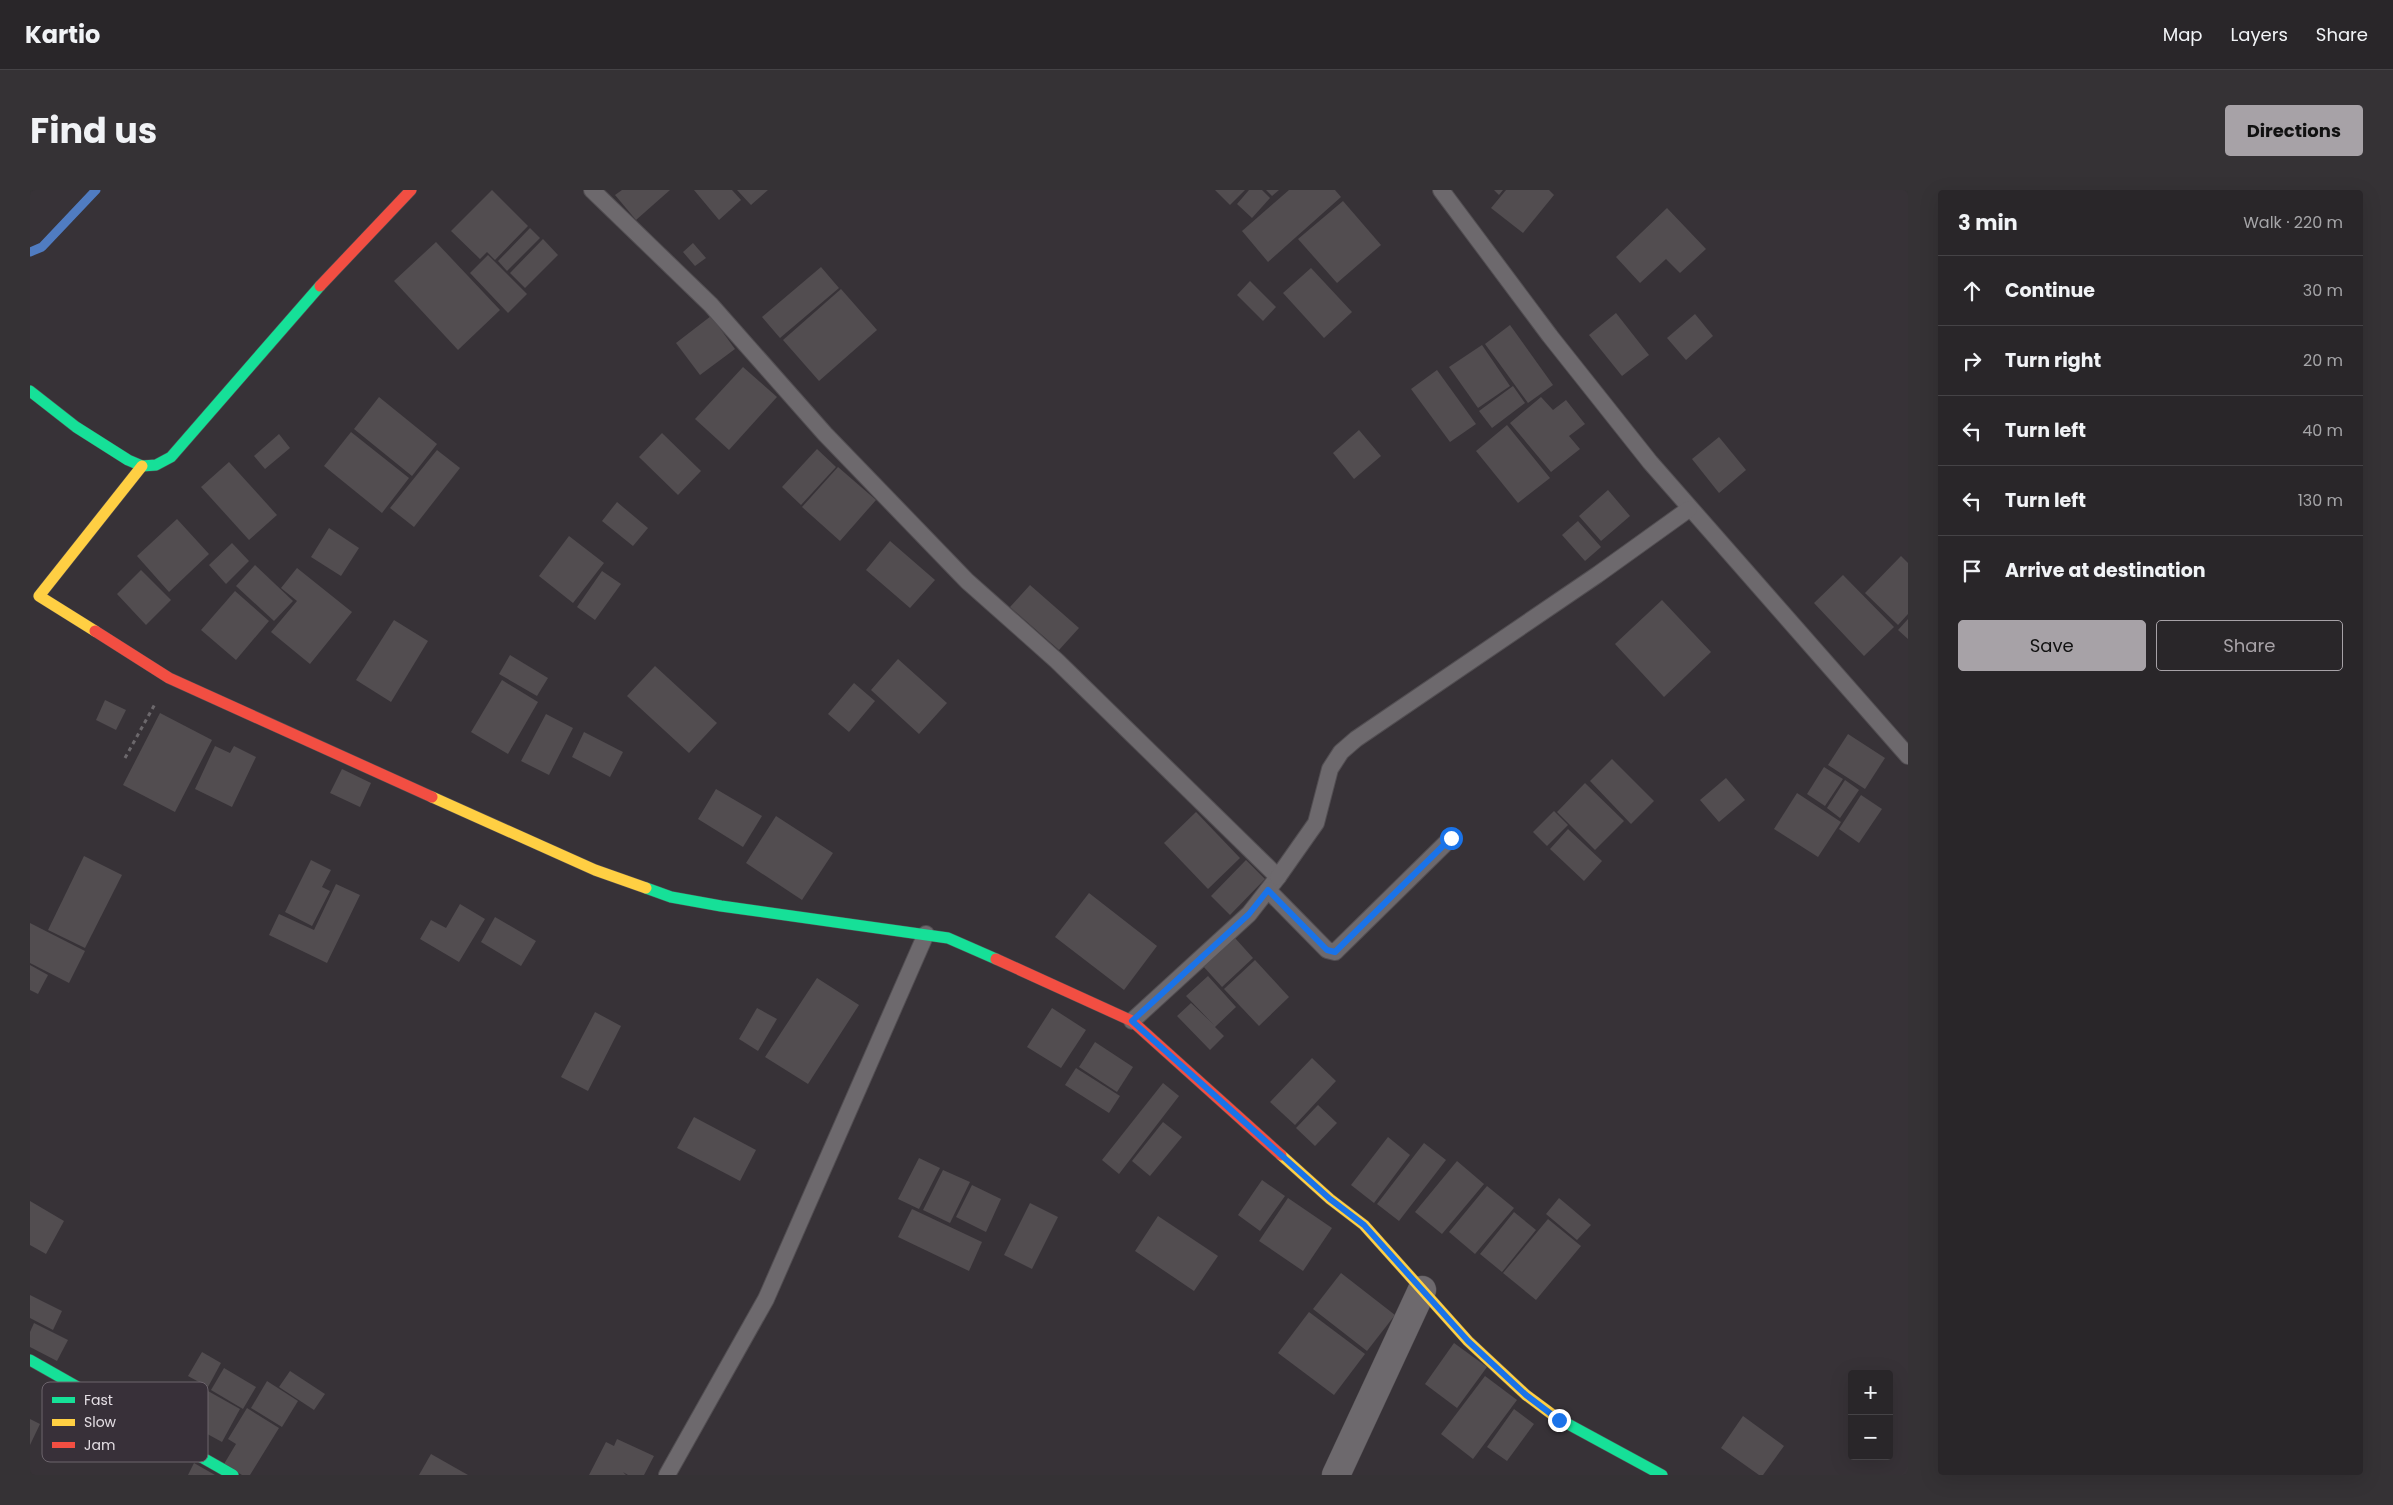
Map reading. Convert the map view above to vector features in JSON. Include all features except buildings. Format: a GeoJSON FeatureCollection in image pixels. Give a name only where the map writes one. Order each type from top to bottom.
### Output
{"type":"FeatureCollection","features":[{"type":"Feature","properties":{"kind":"street"},"geometry":{"type":"LineString","coordinates":[[30,391],[76,427],[128,460],[142,466],[156,465],[171,457],[217,406],[309,297],[411,190]]}},
{"type":"Feature","properties":{"kind":"street"},"geometry":{"type":"LineString","coordinates":[[142,466],[34,602],[170,678],[595,870],[671,896],[721,906],[948,938],[968,945],[1132,1021],[1330,1199],[1364,1225],[1468,1341],[1526,1395],[1559,1420],[1662,1475]]}},
{"type":"Feature","properties":{"kind":"street"},"geometry":{"type":"LineString","coordinates":[[1336,1475],[1422,1290]]}},
{"type":"Feature","properties":{"kind":"street"},"geometry":{"type":"LineString","coordinates":[[30,1360],[69,1382]]}},
{"type":"Feature","properties":{"kind":"street"},"geometry":{"type":"LineString","coordinates":[[208,1461],[233,1475]]}},
{"type":"Feature","properties":{"kind":"lane"},"geometry":{"type":"LineString","coordinates":[[592,190],[710,304],[825,434],[966,581],[1057,661],[1273,884],[1327,950],[1335,952],[1451,838]]}},
{"type":"Feature","properties":{"kind":"lane"},"geometry":{"type":"LineString","coordinates":[[1441,190],[1550,336],[1689,509],[1908,756]]}},
{"type":"Feature","properties":{"kind":"lane"},"geometry":{"type":"LineString","coordinates":[[1132,1021],[1249,914],[1273,884],[1316,823],[1330,769],[1341,752],[1356,739],[1597,575],[1689,509]]}},
{"type":"Feature","properties":{"kind":"lane"},"geometry":{"type":"LineString","coordinates":[[667,1475],[766,1299],[926,934]]}},
{"type":"Feature","properties":{"kind":"path"},"geometry":{"type":"LineString","coordinates":[[125,758],[170,678]]}},
{"type":"Feature","properties":{"kind":"waterway"},"geometry":{"type":"LineString","coordinates":[[30,252],[42,247],[96,190]]}},
{"type":"Feature","properties":{"kind":"traffic: fast"},"geometry":{"type":"LineString","coordinates":[[30,391],[76,427],[128,460],[142,466],[156,465],[171,457],[320,286]]}},
{"type":"Feature","properties":{"kind":"traffic: fast"},"geometry":{"type":"LineString","coordinates":[[646,888],[671,897],[721,906],[948,938],[996,959]]}},
{"type":"Feature","properties":{"kind":"traffic: fast"},"geometry":{"type":"LineString","coordinates":[[30,1360],[69,1382]]}},
{"type":"Feature","properties":{"kind":"traffic: fast"},"geometry":{"type":"LineString","coordinates":[[1557,1418],[1662,1475]]}},
{"type":"Feature","properties":{"kind":"traffic: fast"},"geometry":{"type":"LineString","coordinates":[[208,1461],[233,1475]]}},
{"type":"Feature","properties":{"kind":"traffic: slow"},"geometry":{"type":"LineString","coordinates":[[95,631],[39,596],[142,466]]}},
{"type":"Feature","properties":{"kind":"traffic: slow"},"geometry":{"type":"LineString","coordinates":[[432,797],[595,870],[646,888]]}},
{"type":"Feature","properties":{"kind":"traffic: slow"},"geometry":{"type":"LineString","coordinates":[[1281,1155],[1330,1199],[1364,1225],[1468,1341],[1526,1395],[1557,1418]]}},
{"type":"Feature","properties":{"kind":"traffic: jam"},"geometry":{"type":"LineString","coordinates":[[320,286],[411,190]]}},
{"type":"Feature","properties":{"kind":"traffic: jam"},"geometry":{"type":"LineString","coordinates":[[95,631],[169,678],[432,797]]}},
{"type":"Feature","properties":{"kind":"traffic: jam"},"geometry":{"type":"LineString","coordinates":[[996,959],[1132,1021],[1281,1155]]}},
{"type":"Feature","properties":{"kind":"route"},"geometry":{"type":"LineString","coordinates":[[1451,838],[1335,952],[1327,950],[1268,890],[1249,914],[1132,1021],[1330,1199],[1364,1225],[1468,1341],[1526,1395],[1559,1420]]}}]}
